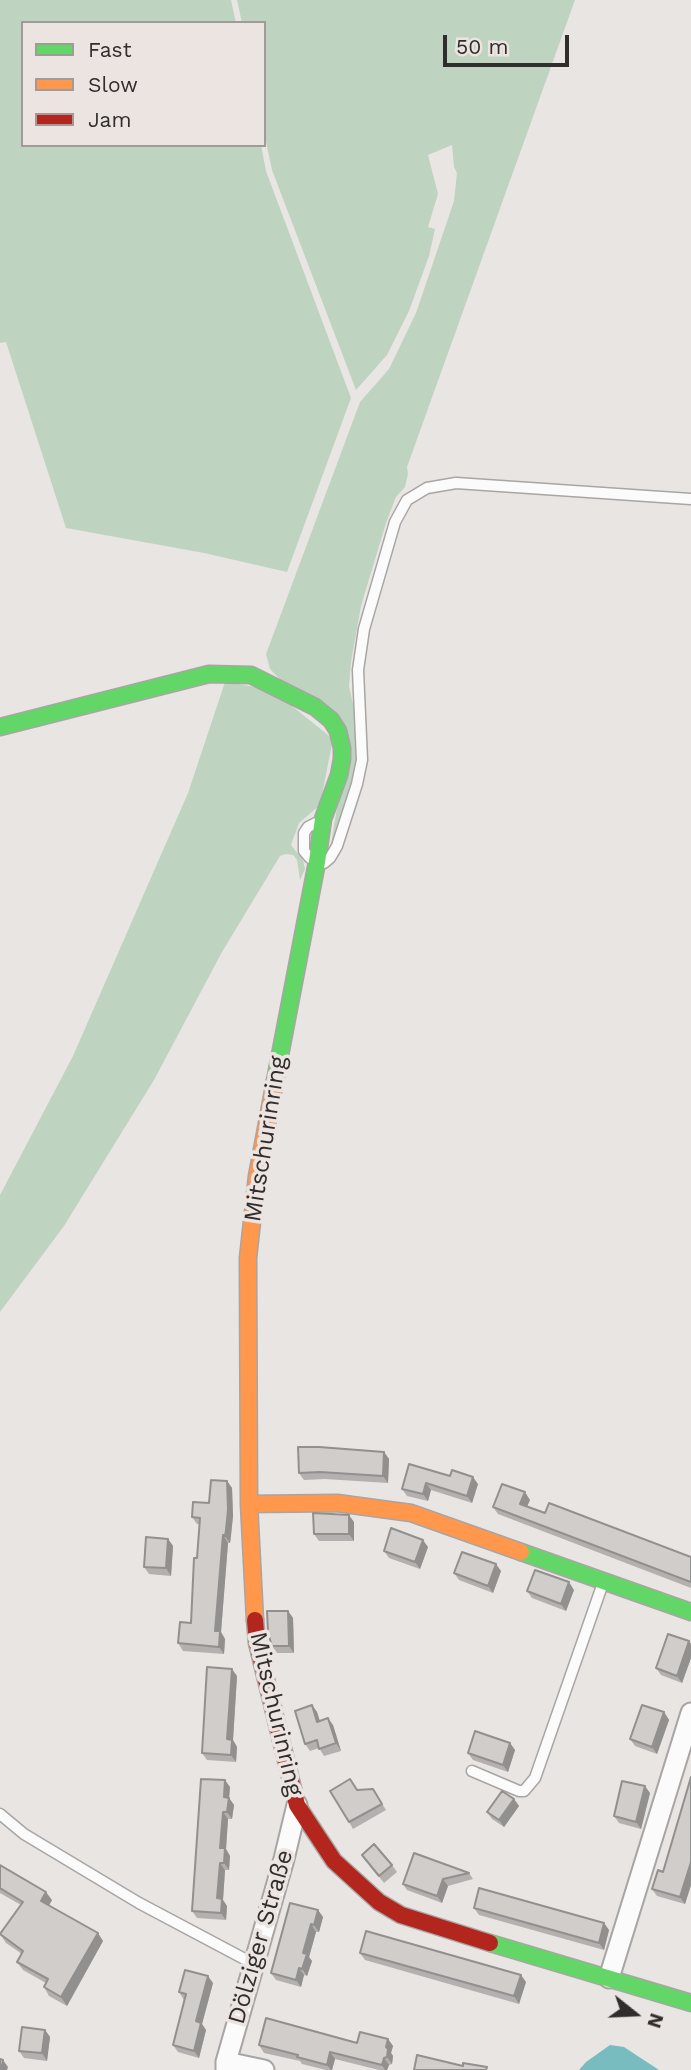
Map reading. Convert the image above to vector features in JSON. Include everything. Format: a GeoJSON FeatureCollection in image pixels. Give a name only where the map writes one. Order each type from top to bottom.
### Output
{"type":"FeatureCollection","features":[{"type":"Feature","properties":{"kind":"street","name":"Mitschurinring"},"geometry":{"type":"LineString","coordinates":[[0,727],[209,674],[251,676],[315,707],[331,720],[338,731],[342,759],[323,819],[257,1175],[248,1258],[249,1504],[255,1626],[297,1805],[334,1861],[379,1902],[401,1915],[691,2003]]}},
{"type":"Feature","properties":{"kind":"street"},"geometry":{"type":"LineString","coordinates":[[249,1504],[337,1503],[411,1513],[691,1612]]}},
{"type":"Feature","properties":{"kind":"street"},"geometry":{"type":"LineString","coordinates":[[609,1978],[691,1713]]}},
{"type":"Feature","properties":{"kind":"street","name":"Dölziger Straße"},"geometry":{"type":"LineString","coordinates":[[226,2066],[297,1805]]}},
{"type":"Feature","properties":{"kind":"street"},"geometry":{"type":"LineString","coordinates":[[226,2066],[264,2070]]}},
{"type":"Feature","properties":{"kind":"lane"},"geometry":{"type":"LineString","coordinates":[[317,862],[324,863],[337,846],[357,784],[362,760],[358,670],[364,629],[395,523],[407,500],[426,488],[456,483],[691,499]]}},
{"type":"Feature","properties":{"kind":"lane"},"geometry":{"type":"LineString","coordinates":[[471,1771],[519,1791],[524,1791],[535,1778],[603,1583]]}},
{"type":"Feature","properties":{"kind":"lane"},"geometry":{"type":"LineString","coordinates":[[0,1814],[23,1834],[139,1903],[254,1964]]}},
{"type":"Feature","properties":{"kind":"green space"},"geometry":{"type":"Polygon","coordinates":[[[0,0],[231,0],[236,21],[21,21],[21,147],[261,147],[266,171],[351,398],[287,572],[204,553],[66,528],[6,342],[0,343],[0,0]]]}},
{"type":"Feature","properties":{"kind":"green space"},"geometry":{"type":"Polygon","coordinates":[[[237,0],[575,0],[407,467],[405,487],[396,497],[386,523],[361,606],[349,686],[356,717],[358,759],[331,844],[347,748],[270,669],[266,654],[360,402],[389,369],[416,313],[454,201],[457,173],[452,145],[428,155],[438,194],[428,227],[435,229],[429,256],[409,311],[387,355],[356,390],[272,170],[266,142],[266,21],[242,21],[237,0]]]}},
{"type":"Feature","properties":{"kind":"green space"},"geometry":{"type":"Polygon","coordinates":[[[225,682],[262,688],[287,702],[333,739],[320,805],[299,823],[291,845],[303,860],[305,869],[300,880],[297,860],[293,855],[280,856],[222,952],[154,1080],[64,1226],[0,1312],[0,1195],[73,1056],[188,793],[225,682]]]}},
{"type":"Feature","properties":{"kind":"water"},"geometry":{"type":"Polygon","coordinates":[[[610,2045],[624,2047],[659,2070],[579,2070],[610,2045]]]}},
{"type":"Feature","properties":{"kind":"building"},"geometry":{"type":"Polygon","coordinates":[[[298,1447],[384,1452],[383,1476],[299,1473],[298,1447]]]}},
{"type":"Feature","properties":{"kind":"building"},"geometry":{"type":"Polygon","coordinates":[[[409,1464],[450,1476],[452,1470],[473,1477],[467,1496],[426,1483],[423,1494],[402,1489],[409,1464]]]}},
{"type":"Feature","properties":{"kind":"building"},"geometry":{"type":"Polygon","coordinates":[[[211,1480],[227,1481],[228,1509],[225,1536],[223,1535],[215,1631],[220,1631],[219,1647],[178,1643],[180,1622],[191,1623],[194,1558],[197,1558],[200,1518],[192,1517],[193,1502],[209,1503],[211,1480]]]}},
{"type":"Feature","properties":{"kind":"building"},"geometry":{"type":"Polygon","coordinates":[[[502,1484],[525,1492],[520,1504],[545,1513],[549,1503],[691,1557],[691,1582],[493,1507],[502,1484]]]}},
{"type":"Feature","properties":{"kind":"building"},"geometry":{"type":"Polygon","coordinates":[[[313,1513],[349,1515],[349,1534],[314,1534],[313,1513]]]}},
{"type":"Feature","properties":{"kind":"building"},"geometry":{"type":"Polygon","coordinates":[[[391,1528],[423,1540],[415,1562],[384,1551],[391,1528]]]}},
{"type":"Feature","properties":{"kind":"building"},"geometry":{"type":"Polygon","coordinates":[[[146,1537],[168,1539],[166,1568],[144,1567],[146,1537]]]}},
{"type":"Feature","properties":{"kind":"building"},"geometry":{"type":"Polygon","coordinates":[[[462,1552],[496,1564],[488,1586],[454,1573],[462,1552]]]}},
{"type":"Feature","properties":{"kind":"building"},"geometry":{"type":"Polygon","coordinates":[[[535,1570],[569,1582],[561,1604],[527,1591],[535,1570]]]}},
{"type":"Feature","properties":{"kind":"building"},"geometry":{"type":"Polygon","coordinates":[[[267,1611],[288,1611],[289,1646],[272,1646],[268,1633],[267,1611]]]}},
{"type":"Feature","properties":{"kind":"building"},"geometry":{"type":"Polygon","coordinates":[[[668,1634],[689,1641],[677,1676],[656,1668],[668,1634]]]}},
{"type":"Feature","properties":{"kind":"building"},"geometry":{"type":"Polygon","coordinates":[[[207,1667],[232,1669],[227,1739],[232,1740],[231,1755],[202,1753],[207,1667]]]}},
{"type":"Feature","properties":{"kind":"building"},"geometry":{"type":"Polygon","coordinates":[[[312,1705],[317,1722],[328,1718],[336,1743],[319,1749],[317,1740],[305,1744],[295,1711],[312,1705]]]}},
{"type":"Feature","properties":{"kind":"building"},"geometry":{"type":"Polygon","coordinates":[[[642,1705],[664,1712],[652,1747],[630,1739],[642,1705]]]}},
{"type":"Feature","properties":{"kind":"building"},"geometry":{"type":"Polygon","coordinates":[[[475,1731],[510,1743],[503,1765],[468,1753],[475,1731]]]}},
{"type":"Feature","properties":{"kind":"building"},"geometry":{"type":"Polygon","coordinates":[[[691,1777],[691,1862],[680,1897],[652,1889],[658,1870],[663,1872],[691,1777]]]}},
{"type":"Feature","properties":{"kind":"building"},"geometry":{"type":"Polygon","coordinates":[[[201,1779],[225,1780],[224,1797],[229,1798],[227,1812],[223,1812],[220,1848],[225,1848],[224,1863],[220,1863],[217,1898],[222,1899],[221,1913],[192,1911],[201,1779]]]}},
{"type":"Feature","properties":{"kind":"building"},"geometry":{"type":"Polygon","coordinates":[[[350,1779],[357,1790],[373,1789],[382,1804],[349,1822],[330,1791],[350,1779]]]}},
{"type":"Feature","properties":{"kind":"building"},"geometry":{"type":"Polygon","coordinates":[[[622,1781],[645,1786],[636,1822],[614,1816],[622,1781]]]}},
{"type":"Feature","properties":{"kind":"building"},"geometry":{"type":"Polygon","coordinates":[[[502,1791],[514,1799],[499,1820],[487,1812],[502,1791]]]}},
{"type":"Feature","properties":{"kind":"building"},"geometry":{"type":"Polygon","coordinates":[[[374,1844],[392,1865],[379,1876],[362,1855],[374,1844]]]}},
{"type":"Feature","properties":{"kind":"building"},"geometry":{"type":"Polygon","coordinates":[[[414,1853],[469,1873],[443,1879],[437,1896],[403,1884],[414,1853]]]}},
{"type":"Feature","properties":{"kind":"building"},"geometry":{"type":"Polygon","coordinates":[[[0,1865],[46,1892],[41,1901],[98,1933],[61,1997],[44,1987],[48,1979],[17,1962],[23,1951],[0,1934],[23,1902],[0,1888],[0,1865]]]}},
{"type":"Feature","properties":{"kind":"building"},"geometry":{"type":"Polygon","coordinates":[[[479,1888],[604,1923],[599,1943],[474,1908],[479,1888]]]}},
{"type":"Feature","properties":{"kind":"building"},"geometry":{"type":"Polygon","coordinates":[[[290,1903],[318,1910],[303,1953],[307,1954],[296,1980],[271,1973],[290,1903]]]}},
{"type":"Feature","properties":{"kind":"building"},"geometry":{"type":"Polygon","coordinates":[[[366,1931],[521,1975],[514,1996],[360,1953],[366,1931]]]}},
{"type":"Feature","properties":{"kind":"building"},"geometry":{"type":"Polygon","coordinates":[[[185,1970],[208,1976],[196,2021],[201,2023],[194,2051],[173,2045],[186,1994],[179,1992],[185,1970]]]}},
{"type":"Feature","properties":{"kind":"building"},"geometry":{"type":"Polygon","coordinates":[[[266,2018],[357,2043],[360,2032],[388,2039],[387,2057],[382,2065],[330,2052],[327,2065],[259,2045],[266,2018]]]}},
{"type":"Feature","properties":{"kind":"building"},"geometry":{"type":"Polygon","coordinates":[[[22,2027],[45,2030],[42,2053],[19,2051],[22,2027]]]}},
{"type":"Feature","properties":{"kind":"building"},"geometry":{"type":"Polygon","coordinates":[[[417,2055],[463,2066],[463,2063],[487,2067],[486,2070],[414,2070],[417,2055]]]}},
{"type":"Feature","properties":{"kind":"traffic: fast"},"geometry":{"type":"LineString","coordinates":[[0,727],[209,674],[251,675],[315,707],[331,720],[338,731],[342,759],[323,819],[275,1081]]}},
{"type":"Feature","properties":{"kind":"traffic: fast"},"geometry":{"type":"LineString","coordinates":[[521,1552],[691,1612]]}},
{"type":"Feature","properties":{"kind":"traffic: fast"},"geometry":{"type":"LineString","coordinates":[[490,1943],[691,2003]]}},
{"type":"Feature","properties":{"kind":"traffic: slow"},"geometry":{"type":"LineString","coordinates":[[255,1620],[249,1504],[248,1258],[257,1176],[275,1081]]}},
{"type":"Feature","properties":{"kind":"traffic: slow"},"geometry":{"type":"LineString","coordinates":[[249,1504],[337,1503],[411,1513],[521,1552]]}},
{"type":"Feature","properties":{"kind":"traffic: jam"},"geometry":{"type":"LineString","coordinates":[[255,1620],[257,1643],[297,1805],[334,1861],[379,1902],[401,1915],[490,1943]]}}]}
